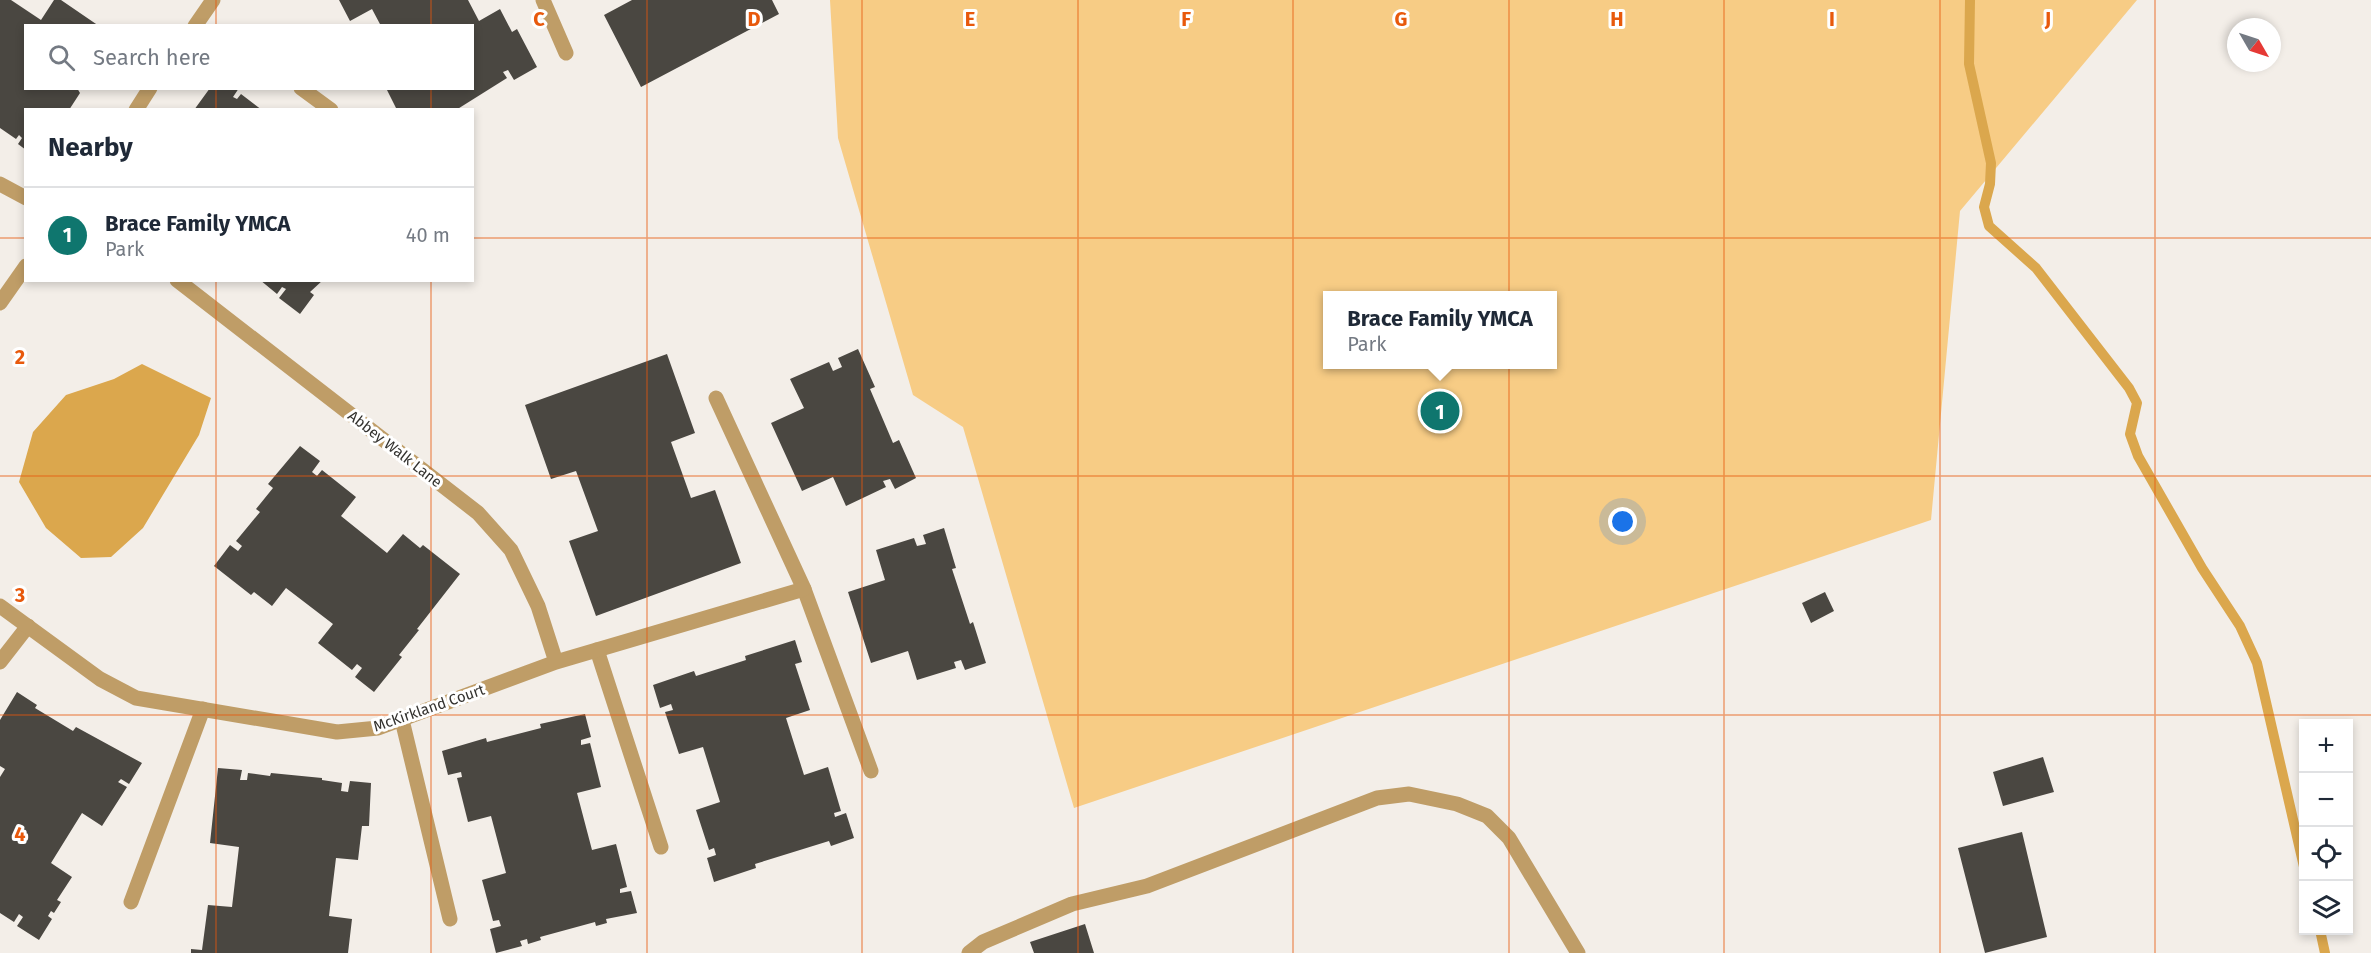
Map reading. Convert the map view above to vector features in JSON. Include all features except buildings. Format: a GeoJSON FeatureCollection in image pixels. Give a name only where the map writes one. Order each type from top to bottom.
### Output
{"type":"FeatureCollection","features":[{"type":"Feature","properties":{"kind":"street"},"geometry":{"type":"LineString","coordinates":[[201,23],[213,0]]}},
{"type":"Feature","properties":{"kind":"street"},"geometry":{"type":"LineString","coordinates":[[543,0],[566,53]]}},
{"type":"Feature","properties":{"kind":"street"},"geometry":{"type":"LineString","coordinates":[[137,108],[149,90]]}},
{"type":"Feature","properties":{"kind":"street"},"geometry":{"type":"LineString","coordinates":[[304,90],[328,108]]}},
{"type":"Feature","properties":{"kind":"street"},"geometry":{"type":"LineString","coordinates":[[0,184],[24,197]]}},
{"type":"Feature","properties":{"kind":"street"},"geometry":{"type":"LineString","coordinates":[[0,303],[24,269]]}},
{"type":"Feature","properties":{"kind":"street","name":"Abbey Walk Lane"},"geometry":{"type":"LineString","coordinates":[[180,282],[478,513],[512,550],[538,606],[556,662]]}},
{"type":"Feature","properties":{"kind":"street"},"geometry":{"type":"LineString","coordinates":[[716,398],[804,589],[871,771]]}},
{"type":"Feature","properties":{"kind":"street","name":"McKirkland Court"},"geometry":{"type":"LineString","coordinates":[[0,606],[99,679],[136,698],[337,732],[378,728],[556,662],[804,589]]}},
{"type":"Feature","properties":{"kind":"street"},"geometry":{"type":"LineString","coordinates":[[0,662],[28,626]]}},
{"type":"Feature","properties":{"kind":"street"},"geometry":{"type":"LineString","coordinates":[[597,650],[661,847]]}},
{"type":"Feature","properties":{"kind":"street"},"geometry":{"type":"LineString","coordinates":[[131,902],[203,709]]}},
{"type":"Feature","properties":{"kind":"street"},"geometry":{"type":"LineString","coordinates":[[402,720],[450,919]]}},
{"type":"Feature","properties":{"kind":"street"},"geometry":{"type":"LineString","coordinates":[[969,953],[983,942],[1072,904],[1147,886],[1377,798],[1409,794],[1457,804],[1487,816],[1509,838],[1578,953]]}},
{"type":"Feature","properties":{"kind":"shaded area"},"geometry":{"type":"Polygon","coordinates":[[[830,0],[2137,0],[1960,211],[1931,520],[1074,808],[963,427],[913,395],[838,138],[830,0]]]}},
{"type":"Feature","properties":{"kind":"shaded area"},"geometry":{"type":"Polygon","coordinates":[[[142,364],[211,398],[199,435],[143,528],[111,557],[81,558],[46,528],[19,482],[33,432],[66,395],[114,379],[142,364]]]}},
{"type":"Feature","properties":{"kind":"waterway"},"geometry":{"type":"LineString","coordinates":[[1970,0],[1969,64],[1991,163],[1990,184],[1984,207],[1989,226],[2036,268],[2129,388],[2137,403],[2130,434],[2138,456],[2202,568],[2240,626],[2257,663],[2299,845]]}},
{"type":"Feature","properties":{"kind":"waterway"},"geometry":{"type":"LineString","coordinates":[[2321,935],[2325,953]]}},
{"type":"Feature","properties":{"kind":"place","name":"Brace Family YMCA"},"geometry":{"type":"Point","coordinates":[1440,411]}}]}
